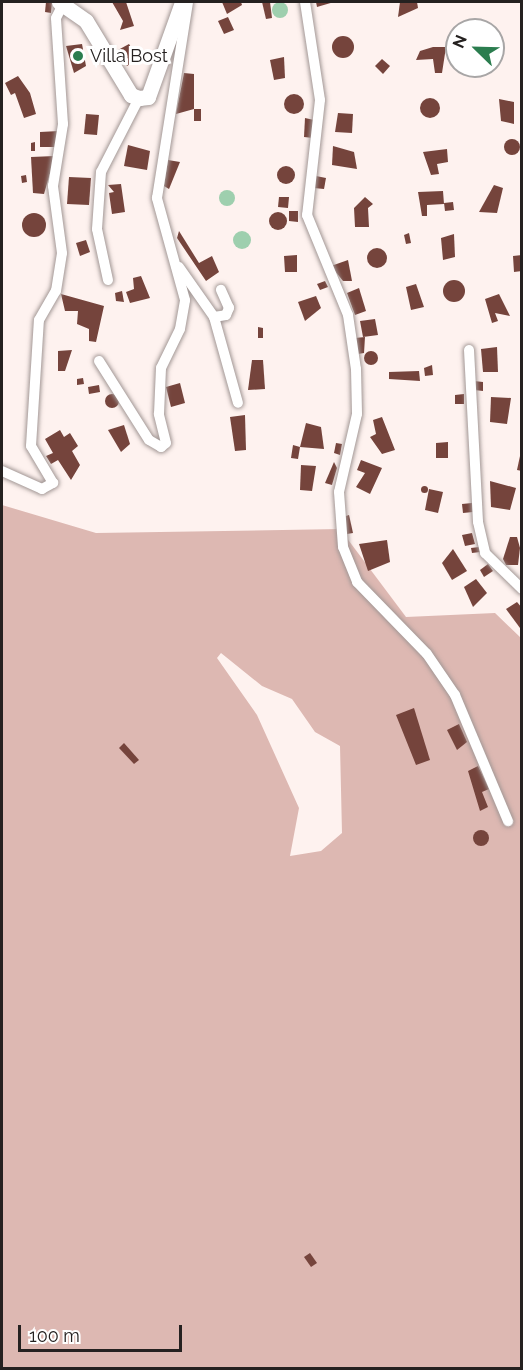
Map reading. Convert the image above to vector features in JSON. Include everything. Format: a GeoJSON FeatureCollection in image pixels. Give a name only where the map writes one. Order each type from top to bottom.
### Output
{"type":"FeatureCollection","features":[{"type":"Feature","properties":{"kind":"street"},"geometry":{"type":"LineString","coordinates":[[2,471],[42,489],[53,483],[31,446],[39,320],[56,291],[63,254],[52,186],[63,124],[56,18],[61,3],[86,21],[131,95],[139,98],[148,97],[182,2]]}},
{"type":"Feature","properties":{"kind":"street"},"geometry":{"type":"LineString","coordinates":[[99,361],[149,440],[161,447],[166,443],[159,414],[161,368],[180,329],[185,300],[157,198],[188,2]]}},
{"type":"Feature","properties":{"kind":"street"},"geometry":{"type":"LineString","coordinates":[[305,2],[320,100],[307,215],[348,315],[356,369],[357,414],[339,492],[343,547],[357,582],[427,654],[455,695],[508,821]]}},
{"type":"Feature","properties":{"kind":"street"},"geometry":{"type":"LineString","coordinates":[[108,280],[97,230],[101,172],[139,98]]}},
{"type":"Feature","properties":{"kind":"street"},"geometry":{"type":"LineString","coordinates":[[176,263],[214,317],[238,402]]}},
{"type":"Feature","properties":{"kind":"street"},"geometry":{"type":"LineString","coordinates":[[214,317],[226,315],[229,308],[221,290]]}},
{"type":"Feature","properties":{"kind":"street"},"geometry":{"type":"LineString","coordinates":[[470,350],[478,522],[485,553],[522,589]]}},
{"type":"Feature","properties":{"kind":"shaded area"},"geometry":{"type":"Polygon","coordinates":[[[277,2],[283,2],[288,10],[286,16],[277,18],[272,13],[272,7],[277,2]]]}},
{"type":"Feature","properties":{"kind":"shaded area"},"geometry":{"type":"Polygon","coordinates":[[[227,190],[235,198],[227,206],[219,198],[227,190]]]}},
{"type":"Feature","properties":{"kind":"shaded area"},"geometry":{"type":"Polygon","coordinates":[[[242,231],[248,234],[251,240],[248,246],[242,249],[236,246],[233,240],[236,234],[242,231]]]}},
{"type":"Feature","properties":{"kind":"shaded area"},"geometry":{"type":"Polygon","coordinates":[[[2,505],[96,533],[340,529],[406,617],[495,613],[521,638],[521,1368],[2,1368],[2,505]],[[221,653],[217,658],[257,715],[299,808],[290,856],[321,851],[342,833],[340,746],[315,732],[292,699],[262,686],[221,653]]]}},
{"type":"Feature","properties":{"kind":"building"},"geometry":{"type":"Polygon","coordinates":[[[46,2],[52,2],[51,13],[45,12],[46,2]]]}},
{"type":"Feature","properties":{"kind":"building"},"geometry":{"type":"Polygon","coordinates":[[[112,2],[126,2],[134,26],[120,30],[123,21],[112,2]]]}},
{"type":"Feature","properties":{"kind":"building"},"geometry":{"type":"Polygon","coordinates":[[[222,2],[241,2],[242,5],[227,14],[222,2]]]}},
{"type":"Feature","properties":{"kind":"building"},"geometry":{"type":"Polygon","coordinates":[[[262,2],[270,2],[272,18],[266,19],[262,2]]]}},
{"type":"Feature","properties":{"kind":"building"},"geometry":{"type":"Polygon","coordinates":[[[316,2],[334,2],[317,7],[316,2]]]}},
{"type":"Feature","properties":{"kind":"building"},"geometry":{"type":"Polygon","coordinates":[[[400,2],[417,2],[418,8],[398,17],[400,2]]]}},
{"type":"Feature","properties":{"kind":"building"},"geometry":{"type":"Polygon","coordinates":[[[228,17],[234,30],[224,34],[218,21],[228,17]]]}},
{"type":"Feature","properties":{"kind":"building"},"geometry":{"type":"Polygon","coordinates":[[[343,36],[351,39],[354,47],[351,55],[343,58],[335,55],[332,47],[335,39],[343,36]]]}},
{"type":"Feature","properties":{"kind":"building","name":"Villa Bost"},"geometry":{"type":"Polygon","coordinates":[[[82,44],[86,66],[74,73],[66,46],[82,44]]]}},
{"type":"Feature","properties":{"kind":"building"},"geometry":{"type":"Polygon","coordinates":[[[129,44],[138,59],[127,66],[118,50],[129,44]]]}},
{"type":"Feature","properties":{"kind":"building"},"geometry":{"type":"Polygon","coordinates":[[[433,47],[445,47],[442,73],[435,73],[433,59],[416,60],[420,51],[433,47]]]}},
{"type":"Feature","properties":{"kind":"building"},"geometry":{"type":"Polygon","coordinates":[[[284,57],[285,78],[274,80],[270,60],[284,57]]]}},
{"type":"Feature","properties":{"kind":"building"},"geometry":{"type":"Polygon","coordinates":[[[382,59],[390,66],[383,74],[375,66],[382,59]]]}},
{"type":"Feature","properties":{"kind":"building"},"geometry":{"type":"Polygon","coordinates":[[[184,73],[194,74],[194,109],[176,114],[184,73]]]}},
{"type":"Feature","properties":{"kind":"building"},"geometry":{"type":"Polygon","coordinates":[[[18,76],[30,93],[36,114],[24,118],[15,93],[11,95],[5,83],[18,76]]]}},
{"type":"Feature","properties":{"kind":"building"},"geometry":{"type":"Polygon","coordinates":[[[294,94],[301,97],[304,104],[301,111],[294,114],[287,111],[284,104],[287,97],[294,94]]]}},
{"type":"Feature","properties":{"kind":"building"},"geometry":{"type":"Polygon","coordinates":[[[430,98],[437,101],[440,108],[437,115],[430,118],[423,115],[420,108],[423,101],[430,98]]]}},
{"type":"Feature","properties":{"kind":"building"},"geometry":{"type":"Polygon","coordinates":[[[499,99],[514,102],[514,124],[501,121],[499,99]]]}},
{"type":"Feature","properties":{"kind":"building"},"geometry":{"type":"Polygon","coordinates":[[[194,109],[201,109],[201,121],[194,121],[194,109]]]}},
{"type":"Feature","properties":{"kind":"building"},"geometry":{"type":"Polygon","coordinates":[[[338,113],[353,114],[352,133],[335,132],[338,113]]]}},
{"type":"Feature","properties":{"kind":"building"},"geometry":{"type":"Polygon","coordinates":[[[86,114],[99,115],[97,135],[84,134],[86,114]]]}},
{"type":"Feature","properties":{"kind":"building"},"geometry":{"type":"Polygon","coordinates":[[[305,118],[314,120],[313,138],[304,137],[305,118]]]}},
{"type":"Feature","properties":{"kind":"building"},"geometry":{"type":"Polygon","coordinates":[[[59,131],[57,147],[40,147],[40,132],[59,131]]]}},
{"type":"Feature","properties":{"kind":"building"},"geometry":{"type":"Polygon","coordinates":[[[512,139],[520,147],[512,155],[504,147],[512,139]]]}},
{"type":"Feature","properties":{"kind":"building"},"geometry":{"type":"Polygon","coordinates":[[[35,142],[35,151],[31,151],[31,143],[35,142]]]}},
{"type":"Feature","properties":{"kind":"building"},"geometry":{"type":"Polygon","coordinates":[[[128,145],[150,151],[147,170],[124,166],[128,145]]]}},
{"type":"Feature","properties":{"kind":"building"},"geometry":{"type":"Polygon","coordinates":[[[333,146],[354,152],[357,169],[332,165],[333,146]]]}},
{"type":"Feature","properties":{"kind":"building"},"geometry":{"type":"Polygon","coordinates":[[[447,149],[448,162],[437,164],[439,174],[431,175],[423,152],[447,149]]]}},
{"type":"Feature","properties":{"kind":"building"},"geometry":{"type":"Polygon","coordinates":[[[55,156],[44,194],[33,193],[31,157],[55,156]]]}},
{"type":"Feature","properties":{"kind":"building"},"geometry":{"type":"Polygon","coordinates":[[[168,160],[180,162],[169,189],[164,186],[168,160]]]}},
{"type":"Feature","properties":{"kind":"building"},"geometry":{"type":"Polygon","coordinates":[[[286,166],[292,169],[295,175],[292,181],[286,184],[280,181],[277,175],[280,169],[286,166]]]}},
{"type":"Feature","properties":{"kind":"building"},"geometry":{"type":"Polygon","coordinates":[[[26,175],[27,182],[22,183],[21,176],[26,175]]]}},
{"type":"Feature","properties":{"kind":"building"},"geometry":{"type":"Polygon","coordinates":[[[316,176],[326,178],[324,189],[314,188],[316,176]]]}},
{"type":"Feature","properties":{"kind":"building"},"geometry":{"type":"Polygon","coordinates":[[[69,177],[91,178],[89,205],[67,204],[69,177]]]}},
{"type":"Feature","properties":{"kind":"building"},"geometry":{"type":"Polygon","coordinates":[[[121,184],[125,212],[112,214],[109,193],[114,192],[108,185],[121,184]]]}},
{"type":"Feature","properties":{"kind":"building"},"geometry":{"type":"Polygon","coordinates":[[[494,185],[503,188],[497,213],[479,212],[494,185]]]}},
{"type":"Feature","properties":{"kind":"building"},"geometry":{"type":"Polygon","coordinates":[[[443,191],[444,204],[427,205],[427,216],[422,216],[418,192],[443,191]]]}},
{"type":"Feature","properties":{"kind":"building"},"geometry":{"type":"Polygon","coordinates":[[[279,197],[289,197],[288,208],[278,207],[279,197]]]}},
{"type":"Feature","properties":{"kind":"building"},"geometry":{"type":"Polygon","coordinates":[[[365,197],[373,204],[368,208],[369,227],[355,227],[354,208],[365,197]]]}},
{"type":"Feature","properties":{"kind":"building"},"geometry":{"type":"Polygon","coordinates":[[[453,202],[454,210],[445,211],[444,203],[453,202]]]}},
{"type":"Feature","properties":{"kind":"building"},"geometry":{"type":"Polygon","coordinates":[[[289,211],[298,211],[298,222],[289,221],[289,211]]]}},
{"type":"Feature","properties":{"kind":"building"},"geometry":{"type":"Polygon","coordinates":[[[278,212],[284,215],[287,221],[284,227],[278,230],[272,227],[269,221],[272,215],[278,212]]]}},
{"type":"Feature","properties":{"kind":"building"},"geometry":{"type":"Polygon","coordinates":[[[34,213],[39,214],[45,220],[45,230],[39,236],[34,237],[29,236],[23,230],[22,225],[23,220],[29,214],[34,213]]]}},
{"type":"Feature","properties":{"kind":"building"},"geometry":{"type":"Polygon","coordinates":[[[179,231],[199,263],[212,256],[219,272],[206,281],[177,238],[179,231]]]}},
{"type":"Feature","properties":{"kind":"building"},"geometry":{"type":"Polygon","coordinates":[[[409,233],[411,243],[406,244],[404,235],[409,233]]]}},
{"type":"Feature","properties":{"kind":"building"},"geometry":{"type":"Polygon","coordinates":[[[454,234],[455,257],[443,260],[441,238],[454,234]]]}},
{"type":"Feature","properties":{"kind":"building"},"geometry":{"type":"Polygon","coordinates":[[[86,240],[90,252],[80,256],[76,243],[86,240]]]}},
{"type":"Feature","properties":{"kind":"building"},"geometry":{"type":"Polygon","coordinates":[[[377,248],[384,251],[387,258],[384,265],[377,268],[370,265],[367,258],[370,251],[377,248]]]}},
{"type":"Feature","properties":{"kind":"building"},"geometry":{"type":"Polygon","coordinates":[[[297,255],[297,272],[285,272],[284,256],[297,255]]]}},
{"type":"Feature","properties":{"kind":"building"},"geometry":{"type":"Polygon","coordinates":[[[522,255],[522,271],[514,272],[513,256],[522,255]]]}},
{"type":"Feature","properties":{"kind":"building"},"geometry":{"type":"Polygon","coordinates":[[[348,260],[352,281],[343,281],[331,266],[348,260]]]}},
{"type":"Feature","properties":{"kind":"building"},"geometry":{"type":"Polygon","coordinates":[[[141,276],[150,298],[130,303],[126,292],[134,289],[133,278],[141,276]]]}},
{"type":"Feature","properties":{"kind":"building"},"geometry":{"type":"Polygon","coordinates":[[[454,280],[462,283],[465,291],[462,299],[454,302],[446,299],[443,291],[446,283],[454,280]]]}},
{"type":"Feature","properties":{"kind":"building"},"geometry":{"type":"Polygon","coordinates":[[[325,281],[328,287],[320,290],[317,284],[325,281]]]}},
{"type":"Feature","properties":{"kind":"building"},"geometry":{"type":"Polygon","coordinates":[[[416,284],[424,307],[411,310],[406,287],[416,284]]]}},
{"type":"Feature","properties":{"kind":"building"},"geometry":{"type":"Polygon","coordinates":[[[359,288],[366,311],[355,315],[347,293],[359,288]]]}},
{"type":"Feature","properties":{"kind":"building"},"geometry":{"type":"Polygon","coordinates":[[[122,291],[124,302],[116,301],[115,293],[122,291]]]}},
{"type":"Feature","properties":{"kind":"building"},"geometry":{"type":"Polygon","coordinates":[[[61,294],[104,306],[96,342],[89,341],[89,329],[77,324],[78,311],[65,311],[61,294]]]}},
{"type":"Feature","properties":{"kind":"building"},"geometry":{"type":"Polygon","coordinates":[[[499,294],[510,316],[495,313],[498,321],[492,323],[485,299],[499,294]]]}},
{"type":"Feature","properties":{"kind":"building"},"geometry":{"type":"Polygon","coordinates":[[[316,296],[321,308],[305,321],[298,302],[316,296]]]}},
{"type":"Feature","properties":{"kind":"building"},"geometry":{"type":"Polygon","coordinates":[[[375,319],[378,335],[363,337],[360,321],[375,319]]]}},
{"type":"Feature","properties":{"kind":"building"},"geometry":{"type":"Polygon","coordinates":[[[258,327],[263,328],[263,338],[258,338],[258,327]]]}},
{"type":"Feature","properties":{"kind":"building"},"geometry":{"type":"Polygon","coordinates":[[[365,337],[364,353],[358,354],[355,338],[365,337]]]}},
{"type":"Feature","properties":{"kind":"building"},"geometry":{"type":"Polygon","coordinates":[[[497,347],[498,372],[483,372],[481,349],[497,347]]]}},
{"type":"Feature","properties":{"kind":"building"},"geometry":{"type":"Polygon","coordinates":[[[72,350],[65,371],[58,371],[58,351],[72,350]]]}},
{"type":"Feature","properties":{"kind":"building"},"geometry":{"type":"Polygon","coordinates":[[[368,351],[374,351],[378,358],[374,365],[368,365],[364,361],[364,355],[368,351]]]}},
{"type":"Feature","properties":{"kind":"building"},"geometry":{"type":"Polygon","coordinates":[[[252,360],[263,360],[265,389],[248,390],[252,360]]]}},
{"type":"Feature","properties":{"kind":"building"},"geometry":{"type":"Polygon","coordinates":[[[432,365],[433,375],[425,376],[424,368],[432,365]]]}},
{"type":"Feature","properties":{"kind":"building"},"geometry":{"type":"Polygon","coordinates":[[[419,371],[420,381],[389,379],[389,372],[419,371]]]}},
{"type":"Feature","properties":{"kind":"building"},"geometry":{"type":"Polygon","coordinates":[[[83,378],[84,384],[77,385],[77,379],[83,378]]]}},
{"type":"Feature","properties":{"kind":"building"},"geometry":{"type":"Polygon","coordinates":[[[474,381],[483,382],[483,391],[474,390],[474,381]]]}},
{"type":"Feature","properties":{"kind":"building"},"geometry":{"type":"Polygon","coordinates":[[[180,383],[185,403],[171,407],[166,387],[180,383]]]}},
{"type":"Feature","properties":{"kind":"building"},"geometry":{"type":"Polygon","coordinates":[[[99,385],[100,392],[89,394],[88,387],[99,385]]]}},
{"type":"Feature","properties":{"kind":"building"},"geometry":{"type":"Polygon","coordinates":[[[109,394],[115,394],[119,401],[115,408],[109,408],[105,404],[105,398],[109,394]]]}},
{"type":"Feature","properties":{"kind":"building"},"geometry":{"type":"Polygon","coordinates":[[[464,394],[464,404],[455,404],[455,395],[464,394]]]}},
{"type":"Feature","properties":{"kind":"building"},"geometry":{"type":"Polygon","coordinates":[[[491,397],[511,398],[507,424],[490,422],[491,397]]]}},
{"type":"Feature","properties":{"kind":"building"},"geometry":{"type":"Polygon","coordinates":[[[245,415],[246,450],[235,451],[230,417],[245,415]]]}},
{"type":"Feature","properties":{"kind":"building"},"geometry":{"type":"Polygon","coordinates":[[[382,417],[395,450],[382,454],[370,437],[376,434],[373,420],[382,417]]]}},
{"type":"Feature","properties":{"kind":"building"},"geometry":{"type":"Polygon","coordinates":[[[306,423],[321,427],[324,449],[300,447],[306,423]]]}},
{"type":"Feature","properties":{"kind":"building"},"geometry":{"type":"Polygon","coordinates":[[[124,425],[130,444],[121,452],[108,430],[124,425]]]}},
{"type":"Feature","properties":{"kind":"building"},"geometry":{"type":"Polygon","coordinates":[[[60,430],[64,437],[70,433],[78,446],[72,451],[80,465],[71,480],[58,460],[51,464],[46,456],[53,453],[45,439],[60,430]]]}},
{"type":"Feature","properties":{"kind":"building"},"geometry":{"type":"Polygon","coordinates":[[[448,442],[448,458],[436,458],[436,443],[448,442]]]}},
{"type":"Feature","properties":{"kind":"building"},"geometry":{"type":"Polygon","coordinates":[[[336,443],[342,444],[340,455],[334,453],[336,443]]]}},
{"type":"Feature","properties":{"kind":"building"},"geometry":{"type":"Polygon","coordinates":[[[293,445],[300,447],[298,459],[291,458],[293,445]]]}},
{"type":"Feature","properties":{"kind":"building"},"geometry":{"type":"Polygon","coordinates":[[[520,456],[522,456],[522,471],[517,470],[520,456]]]}},
{"type":"Feature","properties":{"kind":"building"},"geometry":{"type":"Polygon","coordinates":[[[361,460],[382,468],[370,494],[356,487],[365,473],[357,470],[361,460]]]}},
{"type":"Feature","properties":{"kind":"building"},"geometry":{"type":"Polygon","coordinates":[[[334,462],[337,468],[332,485],[325,483],[334,462]]]}},
{"type":"Feature","properties":{"kind":"building"},"geometry":{"type":"Polygon","coordinates":[[[301,465],[316,466],[312,491],[300,490],[301,465]]]}},
{"type":"Feature","properties":{"kind":"building"},"geometry":{"type":"Polygon","coordinates":[[[490,481],[516,488],[510,510],[491,507],[490,481]]]}},
{"type":"Feature","properties":{"kind":"building"},"geometry":{"type":"Polygon","coordinates":[[[424,485],[428,489],[424,493],[420,489],[424,485]]]}},
{"type":"Feature","properties":{"kind":"building"},"geometry":{"type":"Polygon","coordinates":[[[429,489],[443,492],[438,513],[425,510],[429,489]]]}},
{"type":"Feature","properties":{"kind":"building"},"geometry":{"type":"Polygon","coordinates":[[[472,503],[473,512],[463,513],[462,504],[472,503]]]}},
{"type":"Feature","properties":{"kind":"building"},"geometry":{"type":"Polygon","coordinates":[[[349,515],[353,533],[347,534],[343,517],[349,515]]]}},
{"type":"Feature","properties":{"kind":"building"},"geometry":{"type":"Polygon","coordinates":[[[472,533],[475,544],[465,546],[462,535],[472,533]]]}},
{"type":"Feature","properties":{"kind":"building"},"geometry":{"type":"Polygon","coordinates":[[[510,537],[517,537],[520,548],[518,565],[506,565],[503,559],[510,537]]]}},
{"type":"Feature","properties":{"kind":"building"},"geometry":{"type":"Polygon","coordinates":[[[387,540],[390,562],[368,571],[359,544],[387,540]]]}},
{"type":"Feature","properties":{"kind":"building"},"geometry":{"type":"Polygon","coordinates":[[[479,547],[480,552],[472,553],[471,548],[479,547]]]}},
{"type":"Feature","properties":{"kind":"building"},"geometry":{"type":"Polygon","coordinates":[[[453,549],[467,571],[452,580],[442,563],[453,549]]]}},
{"type":"Feature","properties":{"kind":"building"},"geometry":{"type":"Polygon","coordinates":[[[488,564],[493,571],[484,577],[480,570],[488,564]]]}},
{"type":"Feature","properties":{"kind":"building"},"geometry":{"type":"Polygon","coordinates":[[[476,579],[487,593],[473,607],[464,587],[476,579]]]}},
{"type":"Feature","properties":{"kind":"building"},"geometry":{"type":"Polygon","coordinates":[[[517,602],[522,608],[520,628],[506,609],[517,602]]]}},
{"type":"Feature","properties":{"kind":"building"},"geometry":{"type":"Polygon","coordinates":[[[414,708],[430,760],[416,765],[396,715],[414,708]]]}},
{"type":"Feature","properties":{"kind":"building"},"geometry":{"type":"Polygon","coordinates":[[[459,724],[467,742],[457,750],[447,730],[459,724]]]}},
{"type":"Feature","properties":{"kind":"building"},"geometry":{"type":"Polygon","coordinates":[[[124,743],[139,760],[134,764],[119,748],[124,743]]]}},
{"type":"Feature","properties":{"kind":"building"},"geometry":{"type":"Polygon","coordinates":[[[478,766],[489,789],[482,792],[488,807],[480,811],[468,771],[478,766]]]}},
{"type":"Feature","properties":{"kind":"building"},"geometry":{"type":"Polygon","coordinates":[[[481,830],[489,838],[481,846],[473,838],[481,830]]]}},
{"type":"Feature","properties":{"kind":"building"},"geometry":{"type":"Polygon","coordinates":[[[310,1253],[317,1263],[311,1267],[304,1257],[310,1253]]]}},
{"type":"Feature","properties":{"kind":"place","name":"Villa Bost"},"geometry":{"type":"Point","coordinates":[78,56]}}]}
